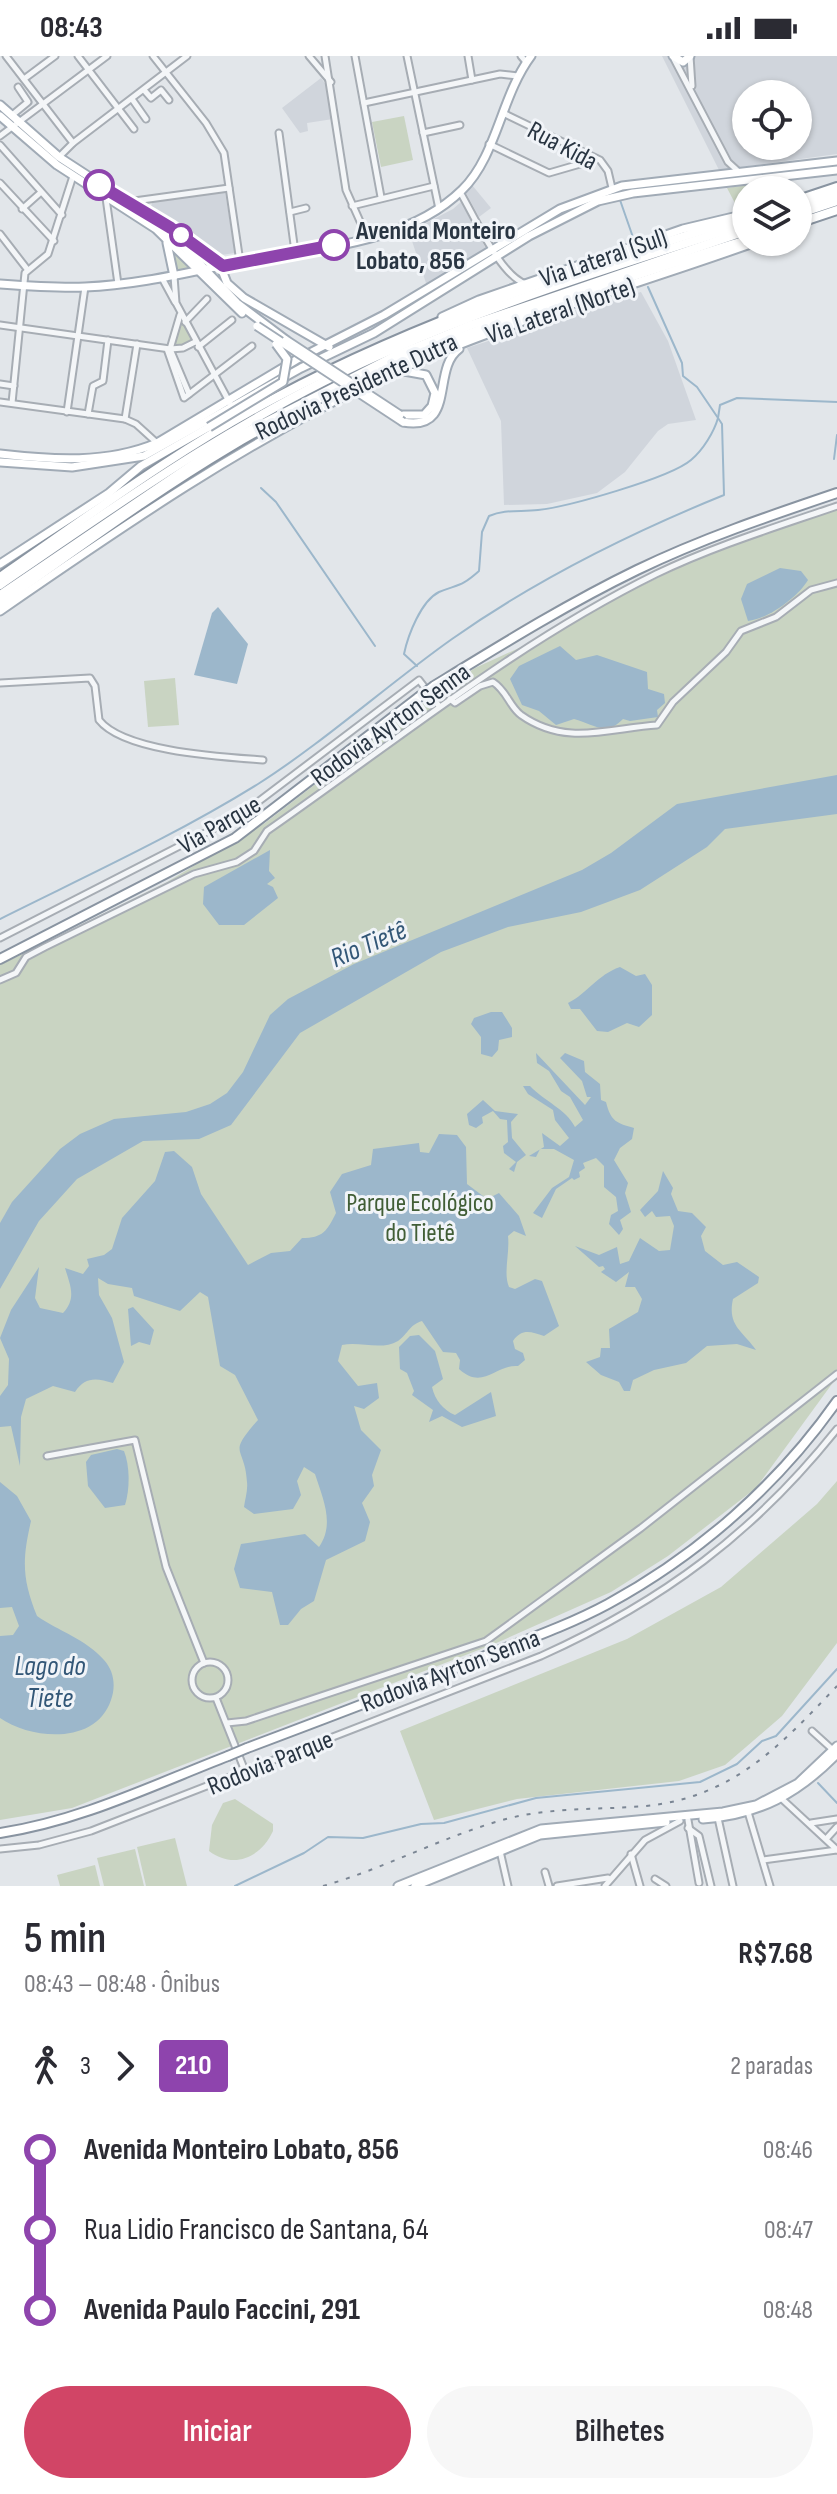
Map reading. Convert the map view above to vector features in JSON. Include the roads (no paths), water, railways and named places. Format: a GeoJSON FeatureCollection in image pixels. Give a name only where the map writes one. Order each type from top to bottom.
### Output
{"type":"FeatureCollection","features":[{"type":"Feature","properties":{"kind":"highway"},"geometry":{"type":"LineString","coordinates":[[812,195],[837,187]]}},
{"type":"Feature","properties":{"kind":"highway"},"geometry":{"type":"LineString","coordinates":[[812,202],[837,194]]}},
{"type":"Feature","properties":{"kind":"highway"},"geometry":{"type":"LineString","coordinates":[[812,209],[837,201]]}},
{"type":"Feature","properties":{"kind":"highway"},"geometry":{"type":"LineString","coordinates":[[812,219],[837,210]]}},
{"type":"Feature","properties":{"kind":"highway"},"geometry":{"type":"LineString","coordinates":[[0,577],[171,459],[287,391],[419,330],[732,220]]}},
{"type":"Feature","properties":{"kind":"highway","name":"Rodovia Presidente Dutra"},"geometry":{"type":"LineString","coordinates":[[0,585],[197,451],[344,372],[470,318],[732,229]]}},
{"type":"Feature","properties":{"kind":"highway","name":"Rodovia Presidente Dutra"},"geometry":{"type":"LineString","coordinates":[[0,595],[223,444],[395,356],[552,296],[732,236]]}},
{"type":"Feature","properties":{"kind":"highway","name":"Rodovia Presidente Dutra"},"geometry":{"type":"LineString","coordinates":[[0,603],[230,447],[328,395],[463,335],[732,245]]}},
{"type":"Feature","properties":{"kind":"highway","name":"Rodovia Ayrton Senna"},"geometry":{"type":"LineString","coordinates":[[0,959],[235,838],[434,686],[564,608],[712,537],[837,493]]}},
{"type":"Feature","properties":{"kind":"highway"},"geometry":{"type":"LineString","coordinates":[[0,567],[37,546],[46,545]]}},
{"type":"Feature","properties":{"kind":"highway","name":"Rodovia Ayrton Senna"},"geometry":{"type":"LineString","coordinates":[[0,1833],[34,1828],[92,1810],[563,1625],[644,1584],[684,1557],[761,1492],[801,1449],[837,1401]]}},
{"type":"Feature","properties":{"kind":"main road"},"geometry":{"type":"LineString","coordinates":[[673,56],[683,62],[690,56]]}},
{"type":"Feature","properties":{"kind":"main road"},"geometry":{"type":"LineString","coordinates":[[0,284],[85,287],[174,276],[367,237],[439,209],[460,192],[475,174],[526,58]]}},
{"type":"Feature","properties":{"kind":"main road"},"geometry":{"type":"LineString","coordinates":[[0,105],[13,121],[73,176],[146,213],[223,266],[227,283],[244,298],[271,317],[327,345]]}},
{"type":"Feature","properties":{"kind":"main road"},"geometry":{"type":"LineString","coordinates":[[0,116],[13,121]]}},
{"type":"Feature","properties":{"kind":"main road"},"geometry":{"type":"LineString","coordinates":[[58,161],[165,238],[202,270]]}},
{"type":"Feature","properties":{"kind":"main road"},"geometry":{"type":"LineString","coordinates":[[230,404],[405,314],[562,217],[598,201],[634,193],[654,195],[743,174],[837,161]]}},
{"type":"Feature","properties":{"kind":"main road"},"geometry":{"type":"LineString","coordinates":[[0,462],[45,467],[94,466],[144,456],[293,362],[399,306],[560,209],[612,188],[728,173],[837,170]]}},
{"type":"Feature","properties":{"kind":"main road"},"geometry":{"type":"LineString","coordinates":[[675,179],[679,188]]}},
{"type":"Feature","properties":{"kind":"main road"},"geometry":{"type":"LineString","coordinates":[[598,201],[612,188]]}},
{"type":"Feature","properties":{"kind":"main road","name":"Via Lateral (Sul)"},"geometry":{"type":"LineString","coordinates":[[419,330],[479,300],[683,229],[732,218]]}},
{"type":"Feature","properties":{"kind":"main road"},"geometry":{"type":"LineString","coordinates":[[0,567],[109,493],[141,466],[276,389],[286,377],[288,365],[284,352],[202,270],[162,224]]}},
{"type":"Feature","properties":{"kind":"main road"},"geometry":{"type":"LineString","coordinates":[[165,238],[174,276]]}},
{"type":"Feature","properties":{"kind":"main road","name":"Via Lateral (Norte)"},"geometry":{"type":"LineString","coordinates":[[0,611],[231,455],[383,377],[470,341],[732,250]]}},
{"type":"Feature","properties":{"kind":"main road"},"geometry":{"type":"LineString","coordinates":[[235,304],[402,419],[417,417],[428,411],[435,400],[430,379],[419,371],[383,377]]}},
{"type":"Feature","properties":{"kind":"main road"},"geometry":{"type":"LineString","coordinates":[[399,306],[405,314]]}},
{"type":"Feature","properties":{"kind":"main road"},"geometry":{"type":"LineString","coordinates":[[257,326],[402,419],[424,422],[435,412],[448,360],[470,341]]}},
{"type":"Feature","properties":{"kind":"main road"},"geometry":{"type":"LineString","coordinates":[[327,345],[327,356]]}},
{"type":"Feature","properties":{"kind":"main road"},"geometry":{"type":"LineString","coordinates":[[0,454],[65,460],[160,445]]}},
{"type":"Feature","properties":{"kind":"main road"},"geometry":{"type":"LineString","coordinates":[[398,1886],[541,1829],[733,1811],[768,1800],[807,1776],[836,1751]]}},
{"type":"Feature","properties":{"kind":"main road"},"geometry":{"type":"LineString","coordinates":[[421,1885],[500,1851],[553,1833],[685,1823],[748,1812],[782,1799],[810,1781],[836,1751]]}},
{"type":"Feature","properties":{"kind":"street"},"geometry":{"type":"LineString","coordinates":[[6,56],[73,143]]}},
{"type":"Feature","properties":{"kind":"street"},"geometry":{"type":"LineString","coordinates":[[24,79],[55,56]]}},
{"type":"Feature","properties":{"kind":"street"},"geometry":{"type":"LineString","coordinates":[[78,56],[134,129]]}},
{"type":"Feature","properties":{"kind":"street"},"geometry":{"type":"LineString","coordinates":[[13,121],[44,103],[107,56]]}},
{"type":"Feature","properties":{"kind":"street"},"geometry":{"type":"LineString","coordinates":[[153,56],[220,143],[240,262]]}},
{"type":"Feature","properties":{"kind":"street"},"geometry":{"type":"LineString","coordinates":[[58,161],[73,143],[187,56]]}},
{"type":"Feature","properties":{"kind":"street"},"geometry":{"type":"LineString","coordinates":[[309,56],[329,78]]}},
{"type":"Feature","properties":{"kind":"street"},"geometry":{"type":"LineString","coordinates":[[325,56],[341,162],[352,206],[367,237]]}},
{"type":"Feature","properties":{"kind":"street"},"geometry":{"type":"LineString","coordinates":[[355,56],[381,197]]}},
{"type":"Feature","properties":{"kind":"street"},"geometry":{"type":"LineString","coordinates":[[407,56],[439,209]]}},
{"type":"Feature","properties":{"kind":"street"},"geometry":{"type":"LineString","coordinates":[[468,56],[472,80]]}},
{"type":"Feature","properties":{"kind":"street"},"geometry":{"type":"LineString","coordinates":[[673,56],[728,162],[743,174]]}},
{"type":"Feature","properties":{"kind":"street"},"geometry":{"type":"LineString","coordinates":[[690,56],[694,95]]}},
{"type":"Feature","properties":{"kind":"street"},"geometry":{"type":"LineString","coordinates":[[364,103],[504,74],[518,76]]}},
{"type":"Feature","properties":{"kind":"street"},"geometry":{"type":"LineString","coordinates":[[154,82],[169,100]]}},
{"type":"Feature","properties":{"kind":"street"},"geometry":{"type":"LineString","coordinates":[[0,136],[28,102],[18,87]]}},
{"type":"Feature","properties":{"kind":"street"},"geometry":{"type":"LineString","coordinates":[[144,90],[151,98],[161,90]]}},
{"type":"Feature","properties":{"kind":"street"},"geometry":{"type":"LineString","coordinates":[[132,99],[146,119]]}},
{"type":"Feature","properties":{"kind":"street","name":"Rua Kida"},"geometry":{"type":"LineString","coordinates":[[501,112],[603,162],[612,188]]}},
{"type":"Feature","properties":{"kind":"street"},"geometry":{"type":"LineString","coordinates":[[423,133],[460,125]]}},
{"type":"Feature","properties":{"kind":"street"},"geometry":{"type":"LineString","coordinates":[[279,133],[295,252]]}},
{"type":"Feature","properties":{"kind":"street"},"geometry":{"type":"LineString","coordinates":[[488,144],[549,173],[586,162],[588,154]]}},
{"type":"Feature","properties":{"kind":"street"},"geometry":{"type":"LineString","coordinates":[[0,145],[62,215]]}},
{"type":"Feature","properties":{"kind":"street"},"geometry":{"type":"LineString","coordinates":[[728,162],[728,173]]}},
{"type":"Feature","properties":{"kind":"street"},"geometry":{"type":"LineString","coordinates":[[27,269],[48,254],[73,176]]}},
{"type":"Feature","properties":{"kind":"street"},"geometry":{"type":"LineString","coordinates":[[0,183],[54,241]]}},
{"type":"Feature","properties":{"kind":"street"},"geometry":{"type":"LineString","coordinates":[[352,206],[434,186]]}},
{"type":"Feature","properties":{"kind":"street"},"geometry":{"type":"LineString","coordinates":[[124,201],[229,188]]}},
{"type":"Feature","properties":{"kind":"street"},"geometry":{"type":"LineString","coordinates":[[460,192],[492,248],[515,278],[527,284]]}},
{"type":"Feature","properties":{"kind":"street"},"geometry":{"type":"LineString","coordinates":[[22,209],[40,193]]}},
{"type":"Feature","properties":{"kind":"street"},"geometry":{"type":"LineString","coordinates":[[106,197],[118,284]]}},
{"type":"Feature","properties":{"kind":"street"},"geometry":{"type":"LineString","coordinates":[[146,213],[143,206],[147,199]]}},
{"type":"Feature","properties":{"kind":"street"},"geometry":{"type":"LineString","coordinates":[[290,212],[306,208]]}},
{"type":"Feature","properties":{"kind":"street"},"geometry":{"type":"LineString","coordinates":[[0,234],[27,269],[12,403]]}},
{"type":"Feature","properties":{"kind":"street"},"geometry":{"type":"LineString","coordinates":[[174,276],[176,303]]}},
{"type":"Feature","properties":{"kind":"street"},"geometry":{"type":"LineString","coordinates":[[162,278],[230,404]]}},
{"type":"Feature","properties":{"kind":"street"},"geometry":{"type":"LineString","coordinates":[[515,278],[516,287]]}},
{"type":"Feature","properties":{"kind":"street"},"geometry":{"type":"LineString","coordinates":[[67,412],[85,287]]}},
{"type":"Feature","properties":{"kind":"street"},"geometry":{"type":"LineString","coordinates":[[185,322],[207,299]]}},
{"type":"Feature","properties":{"kind":"street"},"geometry":{"type":"LineString","coordinates":[[180,313],[168,348],[187,396],[252,346]]}},
{"type":"Feature","properties":{"kind":"street"},"geometry":{"type":"LineString","coordinates":[[0,325],[183,348],[197,344],[232,320]]}},
{"type":"Feature","properties":{"kind":"street"},"geometry":{"type":"LineString","coordinates":[[88,414],[92,387],[103,381],[108,340]]}},
{"type":"Feature","properties":{"kind":"street"},"geometry":{"type":"LineString","coordinates":[[125,419],[137,344]]}},
{"type":"Feature","properties":{"kind":"street"},"geometry":{"type":"LineString","coordinates":[[0,384],[14,386]]}},
{"type":"Feature","properties":{"kind":"street"},"geometry":{"type":"LineString","coordinates":[[0,402],[125,419],[136,424],[160,445]]}},
{"type":"Feature","properties":{"kind":"street"},"geometry":{"type":"LineString","coordinates":[[0,980],[19,971],[26,957],[194,874],[233,864],[247,856],[267,831],[439,706],[559,627],[656,574],[720,546],[837,506]]}},
{"type":"Feature","properties":{"kind":"street"},"geometry":{"type":"LineString","coordinates":[[450,699],[455,703],[480,686],[493,682],[506,693],[519,713],[558,732],[601,734],[660,724],[673,702],[726,652],[741,631],[776,617],[811,590],[837,583]]}},
{"type":"Feature","properties":{"kind":"street"},"geometry":{"type":"LineString","coordinates":[[0,683],[90,678],[95,686],[99,720],[113,732],[172,751],[263,760]]}},
{"type":"Feature","properties":{"kind":"street","name":"Via Parque"},"geometry":{"type":"LineString","coordinates":[[0,938],[242,814],[419,680],[439,706]]}},
{"type":"Feature","properties":{"kind":"street"},"geometry":{"type":"LineString","coordinates":[[227,1723],[246,1721],[375,1681],[486,1641],[641,1528],[837,1374]]}},
{"type":"Feature","properties":{"kind":"street","name":"Rodovia Parque"},"geometry":{"type":"LineString","coordinates":[[0,1849],[73,1837],[541,1656],[623,1616],[682,1579],[730,1543],[778,1497],[837,1429]]}},
{"type":"Feature","properties":{"kind":"street"},"geometry":{"type":"LineString","coordinates":[[47,1456],[135,1440],[166,1567],[204,1663]]}},
{"type":"Feature","properties":{"kind":"street"},"geometry":{"type":"LineString","coordinates":[[213,1662],[226,1671],[228,1684],[216,1698],[204,1697],[193,1688],[193,1674],[204,1663],[213,1662]]}},
{"type":"Feature","properties":{"kind":"street"},"geometry":{"type":"LineString","coordinates":[[216,1698],[245,1771]]}},
{"type":"Feature","properties":{"kind":"street"},"geometry":{"type":"LineString","coordinates":[[812,1731],[836,1751]]}},
{"type":"Feature","properties":{"kind":"street"},"geometry":{"type":"LineString","coordinates":[[782,1799],[837,1850]]}},
{"type":"Feature","properties":{"kind":"street"},"geometry":{"type":"LineString","coordinates":[[748,1812],[770,1886]]}},
{"type":"Feature","properties":{"kind":"street"},"geometry":{"type":"LineString","coordinates":[[718,1818],[733,1886]]}},
{"type":"Feature","properties":{"kind":"street"},"geometry":{"type":"LineString","coordinates":[[811,1823],[837,1819]]}},
{"type":"Feature","properties":{"kind":"street"},"geometry":{"type":"LineString","coordinates":[[605,1886],[609,1877],[645,1840],[685,1823]]}},
{"type":"Feature","properties":{"kind":"street"},"geometry":{"type":"LineString","coordinates":[[685,1823],[699,1883]]}},
{"type":"Feature","properties":{"kind":"street"},"geometry":{"type":"LineString","coordinates":[[685,1823],[699,1836],[711,1886]]}},
{"type":"Feature","properties":{"kind":"street"},"geometry":{"type":"LineString","coordinates":[[827,1838],[837,1827]]}},
{"type":"Feature","properties":{"kind":"street"},"geometry":{"type":"LineString","coordinates":[[763,1860],[837,1850]]}},
{"type":"Feature","properties":{"kind":"street"},"geometry":{"type":"LineString","coordinates":[[500,1851],[508,1886]]}},
{"type":"Feature","properties":{"kind":"street"},"geometry":{"type":"LineString","coordinates":[[631,1854],[640,1886]]}},
{"type":"Feature","properties":{"kind":"street"},"geometry":{"type":"LineString","coordinates":[[545,1872],[549,1886]]}},
{"type":"Feature","properties":{"kind":"street"},"geometry":{"type":"LineString","coordinates":[[557,1886],[609,1877]]}},
{"type":"Feature","properties":{"kind":"street"},"geometry":{"type":"LineString","coordinates":[[655,1879],[666,1886]]}},
{"type":"Feature","properties":{"kind":"water"},"geometry":{"type":"Polygon","coordinates":[[[780,568],[801,571],[808,580],[782,606],[748,621],[741,599],[747,584],[780,568]]]}},
{"type":"Feature","properties":{"kind":"water"},"geometry":{"type":"Polygon","coordinates":[[[218,607],[248,644],[237,684],[194,675],[212,613],[218,607]]]}},
{"type":"Feature","properties":{"kind":"water"},"geometry":{"type":"Polygon","coordinates":[[[560,646],[576,660],[597,655],[647,672],[648,689],[664,694],[665,703],[657,710],[658,717],[623,719],[605,728],[574,719],[556,725],[539,711],[522,705],[510,679],[519,666],[560,646]]]}},
{"type":"Feature","properties":{"kind":"water","name":"Rio Tietê"},"geometry":{"type":"Polygon","coordinates":[[[837,775],[837,814],[725,829],[707,847],[640,890],[581,912],[508,927],[441,952],[300,1033],[231,1125],[199,1139],[143,1141],[77,1179],[39,1221],[0,1289],[0,1223],[12,1202],[60,1149],[80,1134],[114,1119],[186,1112],[210,1104],[227,1093],[243,1072],[270,1015],[288,999],[354,964],[582,870],[611,853],[677,804],[837,775]]]}},
{"type":"Feature","properties":{"kind":"water"},"geometry":{"type":"Polygon","coordinates":[[[270,850],[269,871],[275,878],[267,884],[273,887],[278,898],[244,925],[219,925],[203,904],[204,887],[270,850]]]}},
{"type":"Feature","properties":{"kind":"water"},"geometry":{"type":"Polygon","coordinates":[[[620,967],[636,976],[645,974],[652,985],[652,1015],[639,1027],[627,1023],[608,1032],[597,1031],[580,1009],[571,1009],[568,1003],[620,967]]]}},
{"type":"Feature","properties":{"kind":"water"},"geometry":{"type":"Polygon","coordinates":[[[502,1012],[512,1028],[512,1037],[499,1040],[498,1050],[492,1057],[481,1054],[481,1037],[471,1024],[474,1018],[502,1012]]]}},
{"type":"Feature","properties":{"kind":"water"},"geometry":{"type":"Polygon","coordinates":[[[536,1053],[585,1105],[591,1097],[587,1097],[582,1081],[560,1058],[565,1053],[584,1061],[585,1072],[600,1084],[601,1100],[606,1102],[610,1114],[619,1123],[634,1128],[632,1139],[620,1148],[614,1160],[628,1183],[625,1193],[631,1212],[620,1220],[623,1229],[619,1235],[609,1224],[611,1215],[618,1211],[616,1197],[604,1187],[604,1166],[596,1158],[583,1163],[585,1168],[579,1172],[580,1177],[572,1178],[556,1189],[542,1218],[533,1213],[552,1188],[569,1177],[574,1160],[554,1149],[541,1149],[544,1147],[542,1133],[560,1146],[569,1138],[555,1120],[553,1110],[528,1094],[523,1086],[530,1086],[566,1115],[575,1127],[583,1120],[570,1097],[561,1091],[549,1071],[537,1063],[536,1053]]]}},
{"type":"Feature","properties":{"kind":"water"},"geometry":{"type":"Polygon","coordinates":[[[483,1100],[495,1111],[518,1114],[511,1122],[512,1138],[526,1155],[517,1162],[514,1172],[509,1169],[516,1162],[504,1153],[503,1146],[508,1142],[507,1120],[500,1119],[493,1111],[482,1117],[483,1123],[476,1128],[469,1125],[467,1114],[483,1100]]]}},
{"type":"Feature","properties":{"kind":"water"},"geometry":{"type":"Polygon","coordinates":[[[439,1134],[457,1135],[466,1147],[467,1184],[487,1199],[499,1193],[519,1216],[526,1236],[514,1231],[508,1236],[509,1287],[515,1289],[535,1279],[542,1281],[559,1326],[544,1336],[531,1332],[520,1334],[513,1341],[515,1349],[523,1353],[525,1360],[518,1366],[475,1378],[459,1369],[460,1360],[456,1353],[443,1352],[422,1321],[391,1344],[342,1345],[338,1361],[358,1386],[377,1383],[379,1398],[364,1409],[354,1406],[361,1430],[381,1450],[372,1475],[374,1486],[362,1503],[370,1522],[365,1541],[326,1560],[314,1601],[301,1609],[288,1625],[280,1625],[272,1592],[240,1588],[234,1569],[241,1544],[305,1534],[319,1547],[327,1520],[324,1502],[315,1474],[304,1467],[297,1481],[301,1495],[293,1509],[254,1514],[244,1507],[247,1482],[240,1446],[258,1420],[235,1375],[220,1366],[208,1297],[200,1292],[180,1311],[134,1296],[132,1288],[108,1284],[98,1278],[99,1295],[112,1318],[124,1362],[113,1383],[92,1380],[83,1383],[75,1392],[53,1386],[26,1399],[21,1417],[20,1466],[11,1426],[0,1427],[0,1396],[8,1385],[9,1359],[0,1338],[11,1310],[39,1267],[35,1298],[40,1308],[63,1313],[71,1297],[65,1268],[83,1274],[89,1266],[87,1259],[104,1255],[112,1249],[122,1218],[155,1181],[165,1152],[174,1151],[192,1167],[201,1194],[248,1265],[271,1253],[290,1251],[302,1238],[315,1237],[324,1232],[336,1213],[330,1192],[342,1174],[371,1165],[373,1149],[419,1143],[420,1152],[429,1153],[439,1134]]]}},
{"type":"Feature","properties":{"kind":"water"},"geometry":{"type":"Polygon","coordinates":[[[663,1171],[673,1188],[671,1194],[678,1211],[692,1213],[706,1227],[701,1236],[705,1251],[723,1265],[737,1262],[759,1277],[758,1283],[733,1299],[732,1308],[737,1328],[756,1350],[737,1344],[707,1346],[686,1363],[654,1370],[633,1380],[630,1391],[624,1391],[619,1382],[601,1375],[586,1362],[600,1357],[601,1348],[610,1348],[609,1329],[638,1312],[642,1299],[635,1287],[625,1287],[629,1272],[616,1282],[601,1272],[605,1269],[603,1266],[599,1267],[575,1246],[599,1255],[617,1247],[620,1264],[629,1261],[640,1238],[659,1251],[670,1250],[674,1226],[670,1216],[656,1217],[652,1211],[645,1217],[640,1210],[658,1191],[663,1171]]]}},
{"type":"Feature","properties":{"kind":"water"},"geometry":{"type":"Polygon","coordinates":[[[133,1307],[154,1330],[150,1345],[139,1342],[131,1346],[128,1309],[133,1307]]]}},
{"type":"Feature","properties":{"kind":"water"},"geometry":{"type":"Polygon","coordinates":[[[419,1335],[435,1351],[443,1379],[432,1387],[443,1407],[455,1415],[491,1392],[496,1416],[462,1427],[442,1416],[429,1422],[433,1410],[412,1395],[414,1391],[407,1373],[400,1369],[399,1347],[410,1336],[419,1335]]]}},
{"type":"Feature","properties":{"kind":"water"},"geometry":{"type":"Polygon","coordinates":[[[117,1449],[124,1451],[127,1464],[127,1499],[125,1505],[105,1508],[88,1486],[86,1462],[91,1455],[117,1449]]]}},
{"type":"Feature","properties":{"kind":"water","name":"Lago do Tiete"},"geometry":{"type":"Polygon","coordinates":[[[0,1482],[17,1496],[31,1521],[25,1569],[28,1591],[37,1616],[89,1646],[104,1660],[112,1674],[113,1695],[103,1715],[92,1725],[78,1731],[45,1734],[29,1731],[0,1718],[0,1636],[13,1635],[19,1626],[12,1607],[0,1608],[0,1482]]]}},
{"type":"Feature","properties":{"kind":"waterway"},"geometry":{"type":"LineString","coordinates":[[620,200],[635,243]]}},
{"type":"Feature","properties":{"kind":"waterway"},"geometry":{"type":"LineString","coordinates":[[417,666],[404,654],[416,619],[432,596],[464,583],[479,571],[482,532],[489,516],[552,508],[641,483],[691,460],[708,440],[718,418],[697,387],[683,376],[682,363],[648,287]]}},
{"type":"Feature","properties":{"kind":"waterway"},"geometry":{"type":"LineString","coordinates":[[0,919],[163,838],[258,784],[452,639],[550,577],[618,542],[724,495],[722,424],[718,418],[720,405],[737,398],[837,402]]}},
{"type":"Feature","properties":{"kind":"waterway"},"geometry":{"type":"LineString","coordinates":[[834,459],[837,435]]}},
{"type":"Feature","properties":{"kind":"waterway"},"geometry":{"type":"LineString","coordinates":[[261,488],[276,502],[375,646]]}},
{"type":"Feature","properties":{"kind":"waterway"},"geometry":{"type":"LineString","coordinates":[[235,1886],[304,1853],[328,1837],[363,1838],[421,1824],[444,1823],[536,1798],[700,1782],[737,1764],[762,1741],[776,1736],[837,1669]]}},
{"type":"Feature","properties":{"kind":"waterway"},"geometry":{"type":"LineString","coordinates":[[818,1783],[837,1803]]}},
{"type":"Feature","properties":{"kind":"railway"},"geometry":{"type":"LineString","coordinates":[[323,1886],[506,1819],[558,1811],[646,1806],[705,1792],[753,1765],[795,1729],[837,1686]]}},
{"type":"Feature","properties":{"kind":"place","name":"Avenida Monteiro Lobato, 856"},"geometry":{"type":"Point","coordinates":[334,245]}},
{"type":"Feature","properties":{"kind":"park label","name":"Parque Ecológico do Tietê"},"geometry":{"type":"Point","coordinates":[420,1217]}}]}
